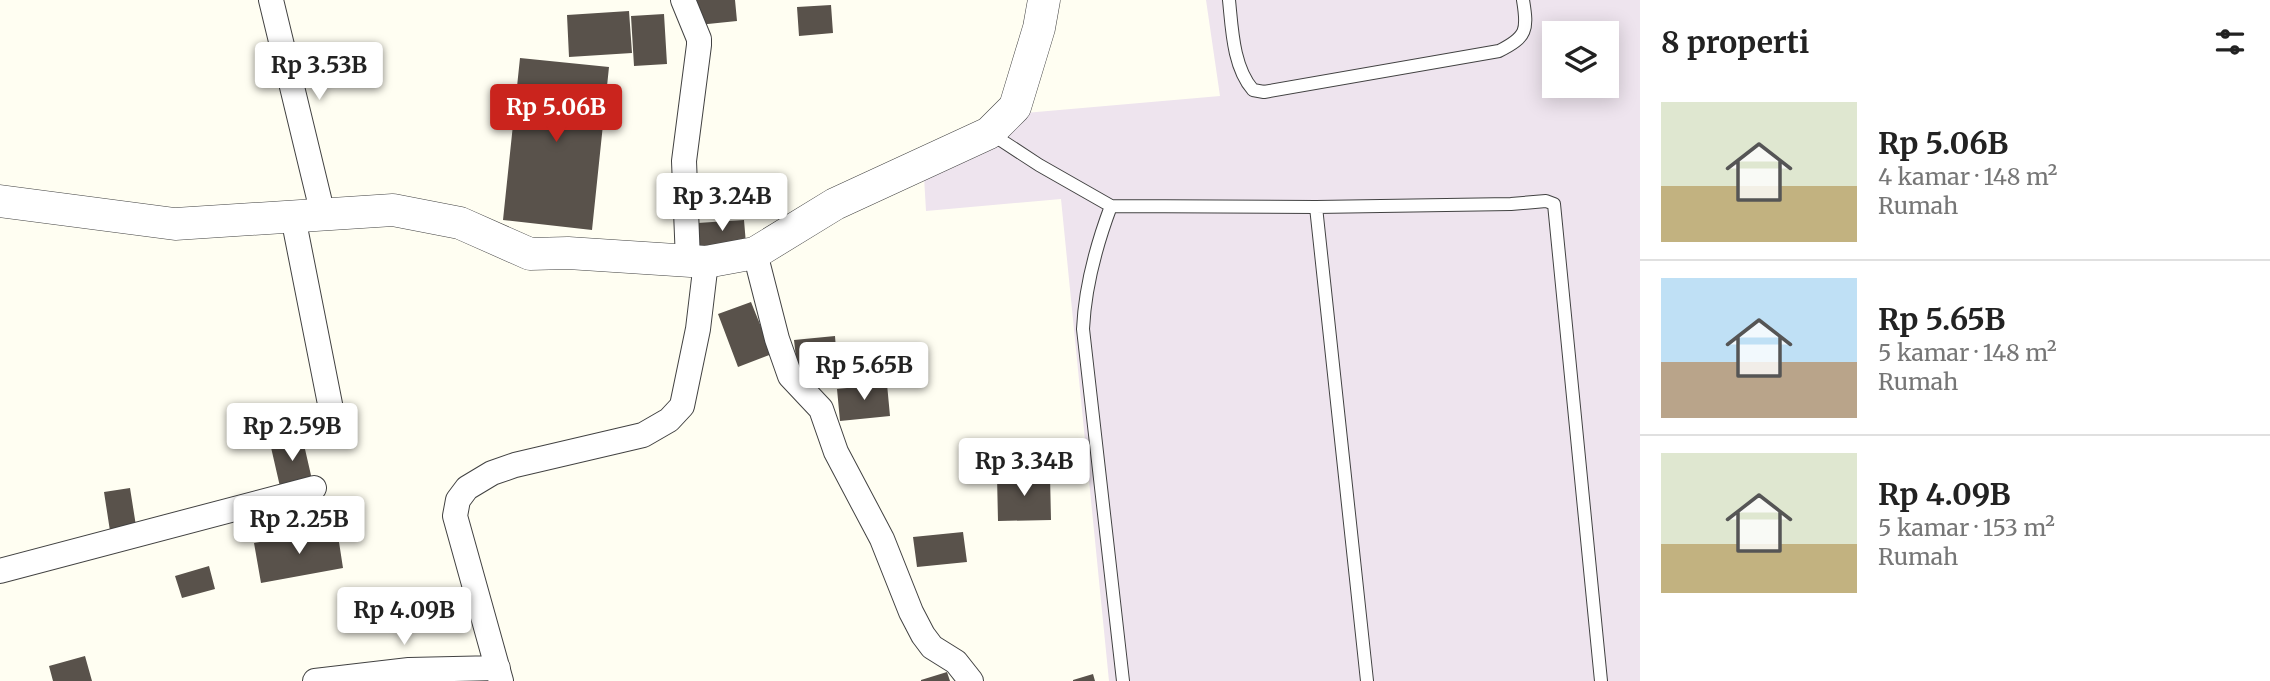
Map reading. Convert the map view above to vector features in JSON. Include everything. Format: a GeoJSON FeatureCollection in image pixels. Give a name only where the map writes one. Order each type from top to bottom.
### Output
{"type":"FeatureCollection","features":[{"type":"Feature","properties":{"kind":"street"},"geometry":{"type":"LineString","coordinates":[[271,0],[308,216],[331,409]]}},
{"type":"Feature","properties":{"kind":"street"},"geometry":{"type":"LineString","coordinates":[[315,681],[409,670],[500,674],[455,516],[458,500],[467,488],[492,472],[515,464],[643,435],[670,420],[682,406],[698,329],[697,262],[684,161],[699,45],[699,38],[683,0]]}},
{"type":"Feature","properties":{"kind":"street"},"geometry":{"type":"LineString","coordinates":[[0,201],[175,224],[393,210],[460,223],[530,254],[568,253],[697,262],[755,253],[835,204],[989,133],[1015,107],[1040,28],[1044,0]]}},
{"type":"Feature","properties":{"kind":"street"},"geometry":{"type":"LineString","coordinates":[[755,253],[777,339],[790,376],[821,409],[835,452],[882,539],[923,635],[932,647],[956,662],[971,681]]}},
{"type":"Feature","properties":{"kind":"street"},"geometry":{"type":"LineString","coordinates":[[0,571],[314,488]]}},
{"type":"Feature","properties":{"kind":"lane"},"geometry":{"type":"LineString","coordinates":[[1229,0],[1242,72],[1253,90],[1264,92],[1499,51],[1515,43],[1524,34],[1526,18],[1523,0]]}},
{"type":"Feature","properties":{"kind":"lane"},"geometry":{"type":"LineString","coordinates":[[989,133],[1111,206],[1316,207],[1546,201],[1554,204],[1601,681]]}},
{"type":"Feature","properties":{"kind":"lane"},"geometry":{"type":"LineString","coordinates":[[1111,206],[1084,295],[1083,329],[1123,681]]}},
{"type":"Feature","properties":{"kind":"lane"},"geometry":{"type":"LineString","coordinates":[[1316,207],[1367,681]]}},
{"type":"Feature","properties":{"kind":"shaded area"},"geometry":{"type":"Polygon","coordinates":[[[1206,0],[1640,0],[1640,681],[1109,681],[1061,199],[926,211],[923,159],[1025,113],[1220,96],[1206,0]]]}},
{"type":"Feature","properties":{"kind":"building"},"geometry":{"type":"Polygon","coordinates":[[[695,0],[735,0],[737,21],[698,25],[695,0]]]}},
{"type":"Feature","properties":{"kind":"building"},"geometry":{"type":"Polygon","coordinates":[[[831,5],[833,33],[799,36],[797,7],[831,5]]]}},
{"type":"Feature","properties":{"kind":"building"},"geometry":{"type":"Polygon","coordinates":[[[629,11],[632,53],[569,57],[567,15],[629,11]]]}},
{"type":"Feature","properties":{"kind":"building"},"geometry":{"type":"Polygon","coordinates":[[[664,14],[667,64],[634,66],[631,16],[664,14]]]}},
{"type":"Feature","properties":{"kind":"building"},"geometry":{"type":"Polygon","coordinates":[[[520,58],[609,67],[592,230],[503,220],[520,58]]]}},
{"type":"Feature","properties":{"kind":"building"},"geometry":{"type":"Polygon","coordinates":[[[744,220],[746,244],[699,247],[697,223],[744,220]]]}},
{"type":"Feature","properties":{"kind":"building"},"geometry":{"type":"Polygon","coordinates":[[[751,302],[772,354],[738,367],[718,314],[751,302]]]}},
{"type":"Feature","properties":{"kind":"building"},"geometry":{"type":"Polygon","coordinates":[[[835,336],[837,362],[797,366],[794,340],[835,336]]]}},
{"type":"Feature","properties":{"kind":"building"},"geometry":{"type":"Polygon","coordinates":[[[887,384],[890,416],[840,421],[837,389],[887,384]]]}},
{"type":"Feature","properties":{"kind":"building"},"geometry":{"type":"Polygon","coordinates":[[[302,436],[313,484],[281,491],[270,443],[302,436]]]}},
{"type":"Feature","properties":{"kind":"building"},"geometry":{"type":"Polygon","coordinates":[[[1050,475],[1051,520],[998,521],[997,476],[1050,475]]]}},
{"type":"Feature","properties":{"kind":"building"},"geometry":{"type":"Polygon","coordinates":[[[130,488],[136,526],[110,531],[104,492],[130,488]]]}},
{"type":"Feature","properties":{"kind":"building"},"geometry":{"type":"Polygon","coordinates":[[[337,529],[343,568],[261,583],[254,543],[337,529]]]}},
{"type":"Feature","properties":{"kind":"building"},"geometry":{"type":"Polygon","coordinates":[[[963,532],[967,562],[917,567],[913,537],[963,532]]]}},
{"type":"Feature","properties":{"kind":"building"},"geometry":{"type":"Polygon","coordinates":[[[209,566],[215,589],[182,598],[175,576],[209,566]]]}},
{"type":"Feature","properties":{"kind":"building"},"geometry":{"type":"Polygon","coordinates":[[[85,656],[92,681],[53,681],[49,666],[85,656]]]}},
{"type":"Feature","properties":{"kind":"building"},"geometry":{"type":"Polygon","coordinates":[[[947,672],[950,681],[921,681],[921,680],[947,672]]]}},
{"type":"Feature","properties":{"kind":"building"},"geometry":{"type":"Polygon","coordinates":[[[1093,674],[1095,681],[1073,681],[1073,680],[1093,674]]]}}]}
